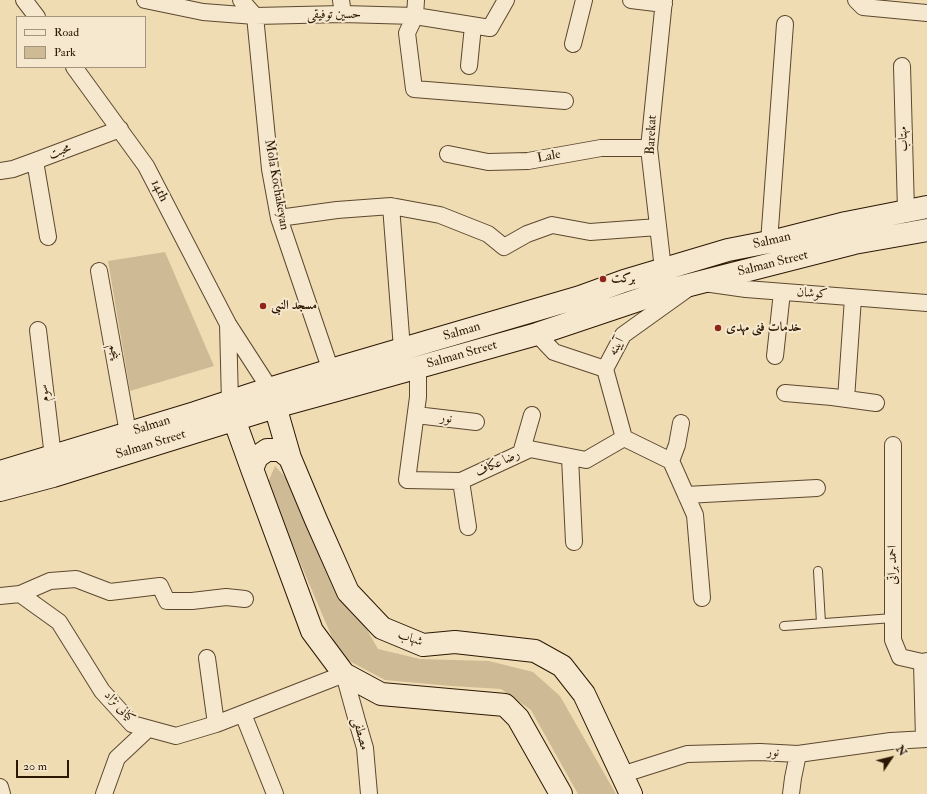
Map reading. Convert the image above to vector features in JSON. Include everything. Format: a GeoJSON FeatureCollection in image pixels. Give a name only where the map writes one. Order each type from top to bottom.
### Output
{"type":"FeatureCollection","features":[{"type":"Feature","properties":{"kind":"main road","name":"Salman"},"geometry":{"type":"LineString","coordinates":[[272,398],[331,370],[580,297],[728,250],[769,242],[846,223],[917,209]]}},
{"type":"Feature","properties":{"kind":"main road","name":"Salman Street"},"geometry":{"type":"LineString","coordinates":[[0,490],[53,476],[232,410],[272,398],[337,390],[537,334],[662,292],[697,282],[854,243],[927,230]]}},
{"type":"Feature","properties":{"kind":"main road","name":"شهاب"},"geometry":{"type":"LineString","coordinates":[[272,398],[290,458],[348,592],[382,628],[423,645],[455,642],[535,651],[562,666],[584,694],[631,794]]}},
{"type":"Feature","properties":{"kind":"main road","name":"Salman"},"geometry":{"type":"LineString","coordinates":[[0,472],[128,433],[232,410]]}},
{"type":"Feature","properties":{"kind":"main road"},"geometry":{"type":"LineString","coordinates":[[232,410],[252,469],[312,631],[344,674],[381,694],[505,705],[518,718],[562,794]]}},
{"type":"Feature","properties":{"kind":"main road"},"geometry":{"type":"LineString","coordinates":[[252,469],[256,457],[267,450],[280,450],[290,458]]}},
{"type":"Feature","properties":{"kind":"street"},"geometry":{"type":"LineString","coordinates":[[24,0],[36,16]]}},
{"type":"Feature","properties":{"kind":"street","name":"حسین توفیقی"},"geometry":{"type":"LineString","coordinates":[[145,0],[202,12],[255,16],[342,7],[416,16],[490,28],[506,0]]}},
{"type":"Feature","properties":{"kind":"street"},"geometry":{"type":"LineString","coordinates":[[241,0],[255,16]]}},
{"type":"Feature","properties":{"kind":"street"},"geometry":{"type":"LineString","coordinates":[[416,0],[416,16],[407,33],[414,89],[565,101]]}},
{"type":"Feature","properties":{"kind":"street"},"geometry":{"type":"LineString","coordinates":[[573,44],[584,0]]}},
{"type":"Feature","properties":{"kind":"street"},"geometry":{"type":"LineString","coordinates":[[631,0],[664,2]]}},
{"type":"Feature","properties":{"kind":"street"},"geometry":{"type":"LineString","coordinates":[[856,0],[863,7],[893,4],[927,13]]}},
{"type":"Feature","properties":{"kind":"street","name":"Barekat"},"geometry":{"type":"LineString","coordinates":[[663,270],[650,148],[664,2]]}},
{"type":"Feature","properties":{"kind":"street","name":"Mola Kochakeyan"},"geometry":{"type":"LineString","coordinates":[[255,16],[270,168],[279,218],[331,370]]}},
{"type":"Feature","properties":{"kind":"street"},"geometry":{"type":"LineString","coordinates":[[769,242],[785,24]]}},
{"type":"Feature","properties":{"kind":"street"},"geometry":{"type":"LineString","coordinates":[[469,66],[473,26]]}},
{"type":"Feature","properties":{"kind":"street","name":"مهتاب"},"geometry":{"type":"LineString","coordinates":[[902,66],[917,209]]}},
{"type":"Feature","properties":{"kind":"street","name":"14th"},"geometry":{"type":"LineString","coordinates":[[75,68],[146,166],[228,324],[272,398]]}},
{"type":"Feature","properties":{"kind":"street","name":"محبت"},"geometry":{"type":"LineString","coordinates":[[0,170],[13,169],[120,129]]}},
{"type":"Feature","properties":{"kind":"street","name":"Lale"},"geometry":{"type":"LineString","coordinates":[[448,154],[488,162],[528,161],[601,148],[650,148]]}},
{"type":"Feature","properties":{"kind":"street"},"geometry":{"type":"LineString","coordinates":[[35,161],[48,237]]}},
{"type":"Feature","properties":{"kind":"street"},"geometry":{"type":"LineString","coordinates":[[279,218],[337,210],[390,206],[440,215],[488,234],[504,247],[527,234],[552,225],[590,232],[658,227]]}},
{"type":"Feature","properties":{"kind":"street"},"geometry":{"type":"LineString","coordinates":[[390,206],[402,349]]}},
{"type":"Feature","properties":{"kind":"street","name":"پنجم"},"geometry":{"type":"LineString","coordinates":[[99,271],[128,433]]}},
{"type":"Feature","properties":{"kind":"street","name":"کوشان"},"geometry":{"type":"LineString","coordinates":[[697,282],[746,289],[927,303]]}},
{"type":"Feature","properties":{"kind":"street","name":"آیینه"},"geometry":{"type":"LineString","coordinates":[[537,334],[554,352],[605,369],[623,335],[697,282]]}},
{"type":"Feature","properties":{"kind":"street"},"geometry":{"type":"LineString","coordinates":[[775,356],[782,292]]}},
{"type":"Feature","properties":{"kind":"street"},"geometry":{"type":"LineString","coordinates":[[846,399],[853,298]]}},
{"type":"Feature","properties":{"kind":"street","name":"14th"},"geometry":{"type":"LineString","coordinates":[[228,324],[232,410]]}},
{"type":"Feature","properties":{"kind":"street","name":"سوم"},"geometry":{"type":"LineString","coordinates":[[38,330],[53,457]]}},
{"type":"Feature","properties":{"kind":"street","name":"رضا عکاف"},"geometry":{"type":"LineString","coordinates":[[418,367],[418,398],[407,480],[461,481],[530,449],[586,460],[624,438]]}},
{"type":"Feature","properties":{"kind":"street"},"geometry":{"type":"LineString","coordinates":[[605,369],[624,438],[671,461],[696,515],[702,598]]}},
{"type":"Feature","properties":{"kind":"street"},"geometry":{"type":"LineString","coordinates":[[785,393],[846,399],[876,404]]}},
{"type":"Feature","properties":{"kind":"street","name":"نور"},"geometry":{"type":"LineString","coordinates":[[416,415],[476,422]]}},
{"type":"Feature","properties":{"kind":"street"},"geometry":{"type":"LineString","coordinates":[[520,453],[532,415]]}},
{"type":"Feature","properties":{"kind":"street"},"geometry":{"type":"LineString","coordinates":[[671,461],[677,446],[681,423]]}},
{"type":"Feature","properties":{"kind":"street","name":"احمد براتی"},"geometry":{"type":"LineString","coordinates":[[893,445],[892,640],[900,657],[924,661]]}},
{"type":"Feature","properties":{"kind":"street"},"geometry":{"type":"LineString","coordinates":[[570,457],[574,542]]}},
{"type":"Feature","properties":{"kind":"street"},"geometry":{"type":"LineString","coordinates":[[461,481],[468,527]]}},
{"type":"Feature","properties":{"kind":"street"},"geometry":{"type":"LineString","coordinates":[[686,495],[817,488]]}},
{"type":"Feature","properties":{"kind":"street"},"geometry":{"type":"LineString","coordinates":[[0,596],[20,594],[50,581],[76,579],[110,592],[160,586],[167,601],[192,601],[226,597],[245,599]]}},
{"type":"Feature","properties":{"kind":"street","name":"کیانی نژاد"},"geometry":{"type":"LineString","coordinates":[[20,594],[59,622],[102,691],[132,724],[176,736],[216,724],[344,674]]}},
{"type":"Feature","properties":{"kind":"street"},"geometry":{"type":"LineString","coordinates":[[207,658],[216,724]]}},
{"type":"Feature","properties":{"kind":"street"},"geometry":{"type":"LineString","coordinates":[[924,661],[925,739]]}},
{"type":"Feature","properties":{"kind":"street","name":"مصطفی"},"geometry":{"type":"LineString","coordinates":[[344,674],[366,748],[369,794]]}},
{"type":"Feature","properties":{"kind":"street"},"geometry":{"type":"LineString","coordinates":[[243,714],[275,794]]}},
{"type":"Feature","properties":{"kind":"street"},"geometry":{"type":"LineString","coordinates":[[104,794],[117,758],[148,729]]}},
{"type":"Feature","properties":{"kind":"street","name":"نور"},"geometry":{"type":"LineString","coordinates":[[621,775],[687,754],[760,752],[798,754],[829,751],[891,741],[925,739]]}},
{"type":"Feature","properties":{"kind":"street"},"geometry":{"type":"LineString","coordinates":[[791,794],[798,754]]}},
{"type":"Feature","properties":{"kind":"street"},"geometry":{"type":"LineString","coordinates":[[0,788],[2,794]]}},
{"type":"Feature","properties":{"kind":"lane"},"geometry":{"type":"LineString","coordinates":[[818,572],[821,623]]}},
{"type":"Feature","properties":{"kind":"lane"},"geometry":{"type":"LineString","coordinates":[[784,626],[893,618]]}},
{"type":"Feature","properties":{"kind":"green space"},"geometry":{"type":"Polygon","coordinates":[[[165,252],[214,366],[130,391],[108,261],[165,252]]]}},
{"type":"Feature","properties":{"kind":"green space"},"geometry":{"type":"Polygon","coordinates":[[[275,466],[286,478],[334,572],[378,649],[420,659],[489,661],[533,672],[560,696],[616,794],[578,794],[531,710],[501,689],[385,680],[340,656],[267,485],[275,466]]]}},
{"type":"Feature","properties":{"kind":"place","name":"برکت"},"geometry":{"type":"Point","coordinates":[603,279]}},
{"type":"Feature","properties":{"kind":"place","name":"مسجد النبی"},"geometry":{"type":"Point","coordinates":[263,306]}},
{"type":"Feature","properties":{"kind":"place","name":"خدمات فنی مهدی"},"geometry":{"type":"Point","coordinates":[718,328]}}]}
